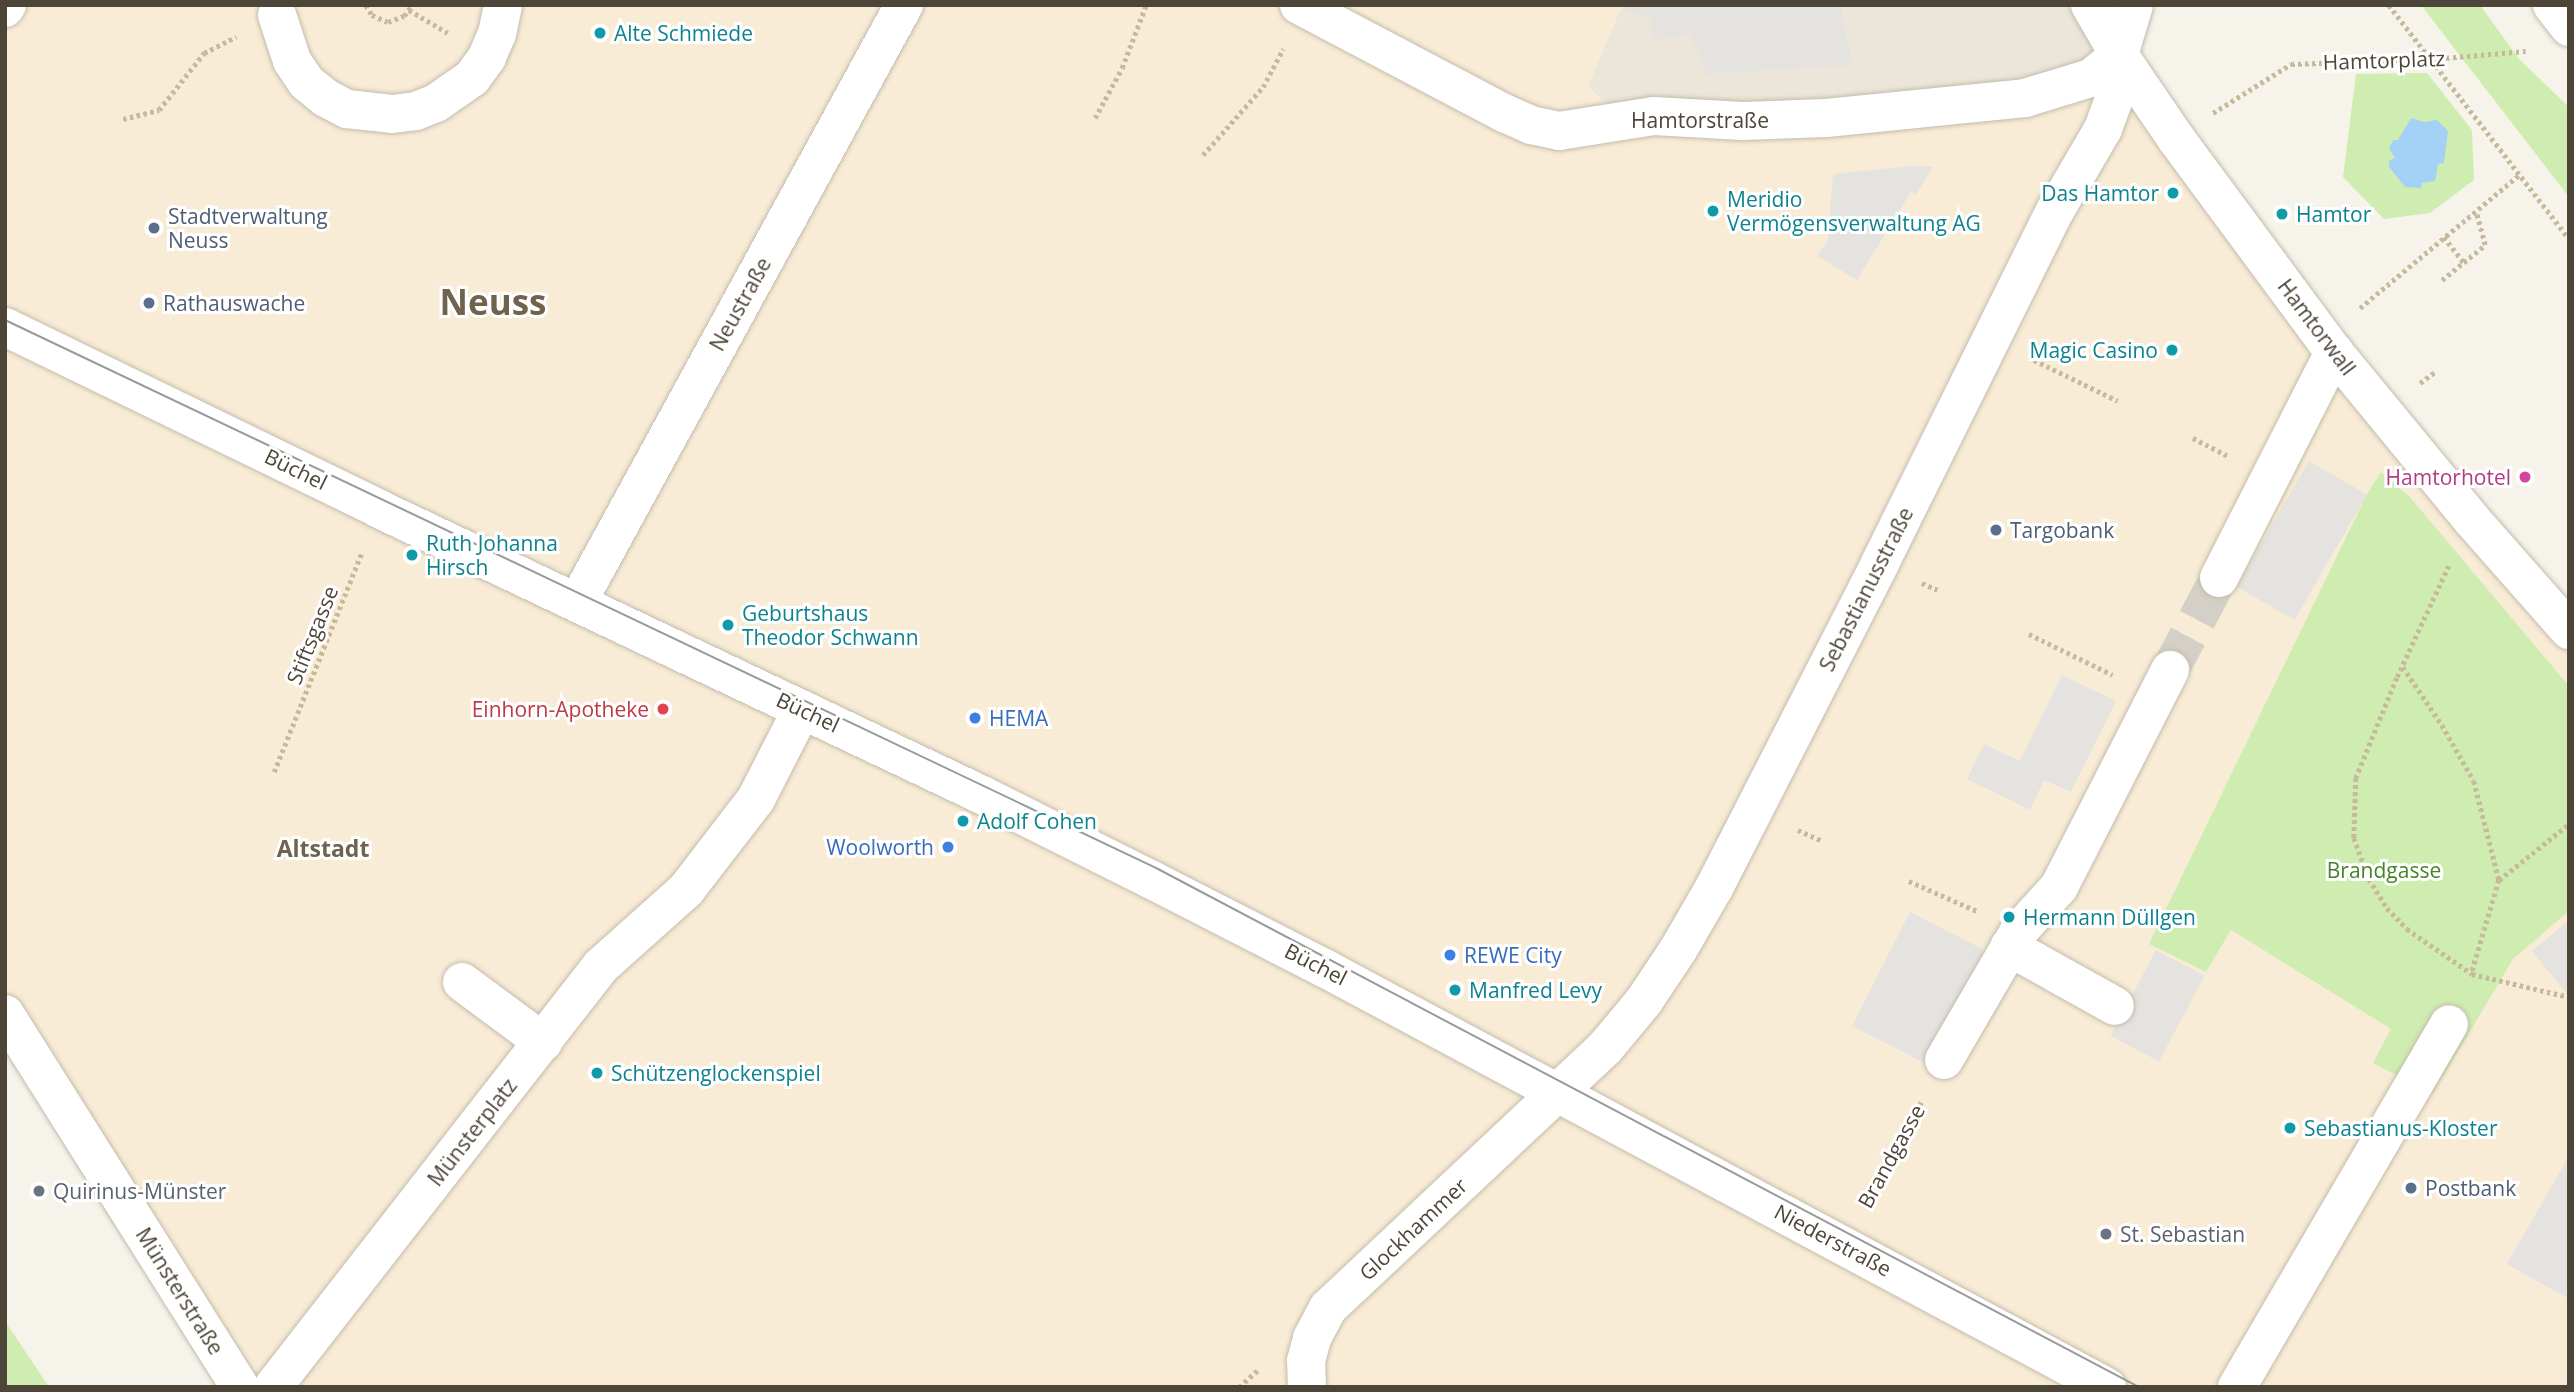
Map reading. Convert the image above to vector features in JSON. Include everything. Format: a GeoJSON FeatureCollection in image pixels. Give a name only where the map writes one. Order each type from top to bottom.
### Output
{"type":"FeatureCollection","features":[{"type":"Feature","properties":{"kind":"street"},"geometry":{"type":"LineString","coordinates":[[277,15],[292,61],[306,82],[326,98],[347,109],[392,114],[436,103],[472,78],[487,57],[498,34],[503,5]]}},
{"type":"Feature","properties":{"kind":"street","name":"Neustraße"},"geometry":{"type":"LineString","coordinates":[[577,603],[904,5]]}},
{"type":"Feature","properties":{"kind":"street","name":"Hamtorstraße"},"geometry":{"type":"LineString","coordinates":[[1299,5],[1504,113],[1531,125],[1559,131],[1654,116],[1743,121],[1803,120],[2025,98],[2091,78],[2119,55]]}},
{"type":"Feature","properties":{"kind":"street","name":"Hamtorwall"},"geometry":{"type":"LineString","coordinates":[[2090,5],[2119,55],[2177,140],[2334,352],[2472,520],[2569,630]]}},
{"type":"Feature","properties":{"kind":"street"},"geometry":{"type":"LineString","coordinates":[[2119,55],[2134,5]]}},
{"type":"Feature","properties":{"kind":"street"},"geometry":{"type":"LineString","coordinates":[[2552,5],[2569,27]]}},
{"type":"Feature","properties":{"kind":"street","name":"Sebastianusstraße"},"geometry":{"type":"LineString","coordinates":[[1559,1093],[1605,1048],[1644,1001],[1684,940],[1874,575],[2054,211],[2103,129],[2114,98],[2119,55]]}},
{"type":"Feature","properties":{"kind":"street","name":"Büchel"},"geometry":{"type":"LineString","coordinates":[[5,327],[379,509],[802,709],[1165,887],[1559,1093]]}},
{"type":"Feature","properties":{"kind":"street"},"geometry":{"type":"LineString","coordinates":[[2219,578],[2334,352]]}},
{"type":"Feature","properties":{"kind":"street"},"geometry":{"type":"LineString","coordinates":[[1944,1060],[2014,939],[2059,887],[2164,683]]}},
{"type":"Feature","properties":{"kind":"street","name":"Münsterplatz"},"geometry":{"type":"LineString","coordinates":[[273,1387],[601,966],[686,890],[756,799],[802,709]]}},
{"type":"Feature","properties":{"kind":"street"},"geometry":{"type":"LineString","coordinates":[[2014,939],[2115,1006]]}},
{"type":"Feature","properties":{"kind":"street"},"geometry":{"type":"LineString","coordinates":[[462,982],[542,1042]]}},
{"type":"Feature","properties":{"kind":"street","name":"Münsterstraße"},"geometry":{"type":"LineString","coordinates":[[5,1014],[240,1387]]}},
{"type":"Feature","properties":{"kind":"street"},"geometry":{"type":"LineString","coordinates":[[2237,1387],[2449,1024]]}},
{"type":"Feature","properties":{"kind":"street","name":"Niederstraße"},"geometry":{"type":"LineString","coordinates":[[1559,1093],[2107,1387]]}},
{"type":"Feature","properties":{"kind":"street","name":"Glockhammer"},"geometry":{"type":"LineString","coordinates":[[1307,1387],[1309,1349],[1328,1308],[1559,1093]]}},
{"type":"Feature","properties":{"kind":"path"},"geometry":{"type":"LineString","coordinates":[[366,5],[372,15],[388,22],[404,16],[412,5]]}},
{"type":"Feature","properties":{"kind":"path"},"geometry":{"type":"LineString","coordinates":[[1095,118],[1122,68],[1146,5]]}},
{"type":"Feature","properties":{"kind":"path"},"geometry":{"type":"LineString","coordinates":[[2389,5],[2569,239]]}},
{"type":"Feature","properties":{"kind":"path","name":"Hamtorplatz"},"geometry":{"type":"LineString","coordinates":[[2213,114],[2291,64],[2432,59],[2529,51]]}},
{"type":"Feature","properties":{"kind":"path"},"geometry":{"type":"LineString","coordinates":[[123,119],[159,110],[204,53]]}},
{"type":"Feature","properties":{"kind":"path"},"geometry":{"type":"LineString","coordinates":[[1203,155],[1263,87]]}},
{"type":"Feature","properties":{"kind":"path"},"geometry":{"type":"LineString","coordinates":[[2360,308],[2520,174]]}},
{"type":"Feature","properties":{"kind":"path"},"geometry":{"type":"LineString","coordinates":[[2442,280],[2485,246],[2476,211]]}},
{"type":"Feature","properties":{"kind":"path"},"geometry":{"type":"LineString","coordinates":[[2444,237],[2464,262]]}},
{"type":"Feature","properties":{"kind":"path"},"geometry":{"type":"LineString","coordinates":[[1991,340],[2118,401]]}},
{"type":"Feature","properties":{"kind":"path"},"geometry":{"type":"LineString","coordinates":[[2419,384],[2436,371]]}},
{"type":"Feature","properties":{"kind":"path","name":"Stiftsgasse"},"geometry":{"type":"LineString","coordinates":[[274,772],[379,509]]}},
{"type":"Feature","properties":{"kind":"path"},"geometry":{"type":"LineString","coordinates":[[2472,520],[2403,667],[2356,778],[2354,838],[2369,879],[2387,908],[2407,929],[2472,974],[2569,997]]}},
{"type":"Feature","properties":{"kind":"path"},"geometry":{"type":"LineString","coordinates":[[2029,634],[2164,683]]}},
{"type":"Feature","properties":{"kind":"path"},"geometry":{"type":"LineString","coordinates":[[2403,667],[2474,781],[2499,880],[2472,974],[2449,1024]]}},
{"type":"Feature","properties":{"kind":"path"},"geometry":{"type":"LineString","coordinates":[[2499,880],[2569,824]]}},
{"type":"Feature","properties":{"kind":"path"},"geometry":{"type":"LineString","coordinates":[[1909,880],[2014,939]]}},
{"type":"Feature","properties":{"kind":"path","name":"Brandgasse"},"geometry":{"type":"LineString","coordinates":[[1842,1244],[1944,1060]]}},
{"type":"Feature","properties":{"kind":"shaded area"},"geometry":{"type":"Polygon","coordinates":[[[5,5],[1622,5],[1588,86],[1618,116],[2029,91],[2111,51],[2569,640],[2569,1387],[245,1387],[5,1003],[5,5]]]}},
{"type":"Feature","properties":{"kind":"shaded area"},"geometry":{"type":"Polygon","coordinates":[[[1622,5],[2085,5],[2111,51],[2029,91],[1618,116],[1588,86],[1622,5]]]}},
{"type":"Feature","properties":{"kind":"shaded area"},"geometry":{"type":"Polygon","coordinates":[[[1623,5],[1840,5],[1852,65],[1705,74],[1691,33],[1653,42],[1651,20],[1622,8],[1623,5]]]}},
{"type":"Feature","properties":{"kind":"shaded area"},"geometry":{"type":"Polygon","coordinates":[[[1908,166],[1933,167],[1916,195],[1911,192],[1857,280],[1817,256],[1828,240],[1833,174],[1908,166]]]}},
{"type":"Feature","properties":{"kind":"shaded area"},"geometry":{"type":"Polygon","coordinates":[[[2309,461],[2367,494],[2295,620],[2236,587],[2309,461]]]}},
{"type":"Feature","properties":{"kind":"shaded area"},"geometry":{"type":"Polygon","coordinates":[[[2062,675],[2116,701],[2071,792],[2044,780],[2030,810],[1967,779],[1984,744],[2020,761],[2062,675]]]}},
{"type":"Feature","properties":{"kind":"shaded area"},"geometry":{"type":"Polygon","coordinates":[[[1910,912],[1984,950],[1926,1064],[1852,1026],[1910,912]]]}},
{"type":"Feature","properties":{"kind":"shaded area"},"geometry":{"type":"Polygon","coordinates":[[[2569,920],[2569,996],[2532,951],[2569,920]]]}},
{"type":"Feature","properties":{"kind":"shaded area"},"geometry":{"type":"Polygon","coordinates":[[[2156,950],[2205,976],[2159,1061],[2110,1036],[2156,950]]]}},
{"type":"Feature","properties":{"kind":"shaded area"},"geometry":{"type":"Polygon","coordinates":[[[2569,1156],[2569,1299],[2507,1264],[2569,1156]]]}},
{"type":"Feature","properties":{"kind":"green space"},"geometry":{"type":"Polygon","coordinates":[[[2421,5],[2480,5],[2519,59],[2569,107],[2569,197],[2421,5]]]}},
{"type":"Feature","properties":{"kind":"green space"},"geometry":{"type":"Polygon","coordinates":[[[2427,73],[2472,130],[2474,180],[2430,213],[2384,219],[2343,177],[2356,74],[2427,73]]]}},
{"type":"Feature","properties":{"kind":"green space"},"geometry":{"type":"Polygon","coordinates":[[[2381,472],[2410,497],[2569,686],[2569,911],[2513,959],[2433,1094],[2373,1063],[2391,1029],[2231,930],[2206,972],[2149,944],[2367,494],[2381,472]]]}},
{"type":"Feature","properties":{"kind":"green space"},"geometry":{"type":"Polygon","coordinates":[[[5,1321],[49,1387],[9,1387],[5,1383],[5,1321]]]}},
{"type":"Feature","properties":{"kind":"water"},"geometry":{"type":"Polygon","coordinates":[[[2411,118],[2424,122],[2437,120],[2448,131],[2444,163],[2438,164],[2435,181],[2422,183],[2421,188],[2405,187],[2389,167],[2389,161],[2395,158],[2389,148],[2393,140],[2398,140],[2411,118]]]}},
{"type":"Feature","properties":{"kind":"tunnel"},"geometry":{"type":"LineString","coordinates":[[2170,670],[2219,578]]}},
{"type":"Feature","properties":{"kind":"tram line"},"geometry":{"type":"LineString","coordinates":[[5,320],[1158,869],[2139,1387]]}},
{"type":"Feature","properties":{"kind":"place","name":"Alte Schmiede"},"geometry":{"type":"Point","coordinates":[600,33]}},
{"type":"Feature","properties":{"kind":"place","name":"Das Hamtor"},"geometry":{"type":"Point","coordinates":[2173,193]}},
{"type":"Feature","properties":{"kind":"place","name":"Meridio Vermögensverwaltung AG"},"geometry":{"type":"Point","coordinates":[1713,211]}},
{"type":"Feature","properties":{"kind":"place","name":"Hamtor"},"geometry":{"type":"Point","coordinates":[2282,214]}},
{"type":"Feature","properties":{"kind":"place","name":"Stadtverwaltung Neuss"},"geometry":{"type":"Point","coordinates":[154,228]}},
{"type":"Feature","properties":{"kind":"place","name":"Rathauswache"},"geometry":{"type":"Point","coordinates":[149,303]}},
{"type":"Feature","properties":{"kind":"place","name":"Magic Casino"},"geometry":{"type":"Point","coordinates":[2172,350]}},
{"type":"Feature","properties":{"kind":"place","name":"Hamtorhotel"},"geometry":{"type":"Point","coordinates":[2525,477]}},
{"type":"Feature","properties":{"kind":"place","name":"Targobank"},"geometry":{"type":"Point","coordinates":[1996,530]}},
{"type":"Feature","properties":{"kind":"place","name":"Ruth Johanna Hirsch"},"geometry":{"type":"Point","coordinates":[412,555]}},
{"type":"Feature","properties":{"kind":"place","name":"Geburtshaus Theodor Schwann"},"geometry":{"type":"Point","coordinates":[728,625]}},
{"type":"Feature","properties":{"kind":"place","name":"Einhorn-Apotheke"},"geometry":{"type":"Point","coordinates":[663,709]}},
{"type":"Feature","properties":{"kind":"place","name":"HEMA"},"geometry":{"type":"Point","coordinates":[975,718]}},
{"type":"Feature","properties":{"kind":"place","name":"Adolf Cohen"},"geometry":{"type":"Point","coordinates":[963,821]}},
{"type":"Feature","properties":{"kind":"place","name":"Woolworth"},"geometry":{"type":"Point","coordinates":[948,847]}},
{"type":"Feature","properties":{"kind":"place","name":"Hermann Düllgen"},"geometry":{"type":"Point","coordinates":[2009,917]}},
{"type":"Feature","properties":{"kind":"place","name":"REWE City"},"geometry":{"type":"Point","coordinates":[1450,955]}},
{"type":"Feature","properties":{"kind":"place","name":"Manfred Levy"},"geometry":{"type":"Point","coordinates":[1455,990]}},
{"type":"Feature","properties":{"kind":"place","name":"Schützenglockenspiel"},"geometry":{"type":"Point","coordinates":[597,1073]}},
{"type":"Feature","properties":{"kind":"place","name":"Sebastianus-Kloster"},"geometry":{"type":"Point","coordinates":[2290,1128]}},
{"type":"Feature","properties":{"kind":"place","name":"Postbank"},"geometry":{"type":"Point","coordinates":[2411,1188]}},
{"type":"Feature","properties":{"kind":"place","name":"Quirinus-Münster"},"geometry":{"type":"Point","coordinates":[39,1191]}},
{"type":"Feature","properties":{"kind":"place","name":"St. Sebastian"},"geometry":{"type":"Point","coordinates":[2106,1234]}},
{"type":"Feature","properties":{"kind":"district","name":"Neuss"},"geometry":{"type":"Point","coordinates":[493,302]}},
{"type":"Feature","properties":{"kind":"district","name":"Altstadt"},"geometry":{"type":"Point","coordinates":[323,848]}}]}
